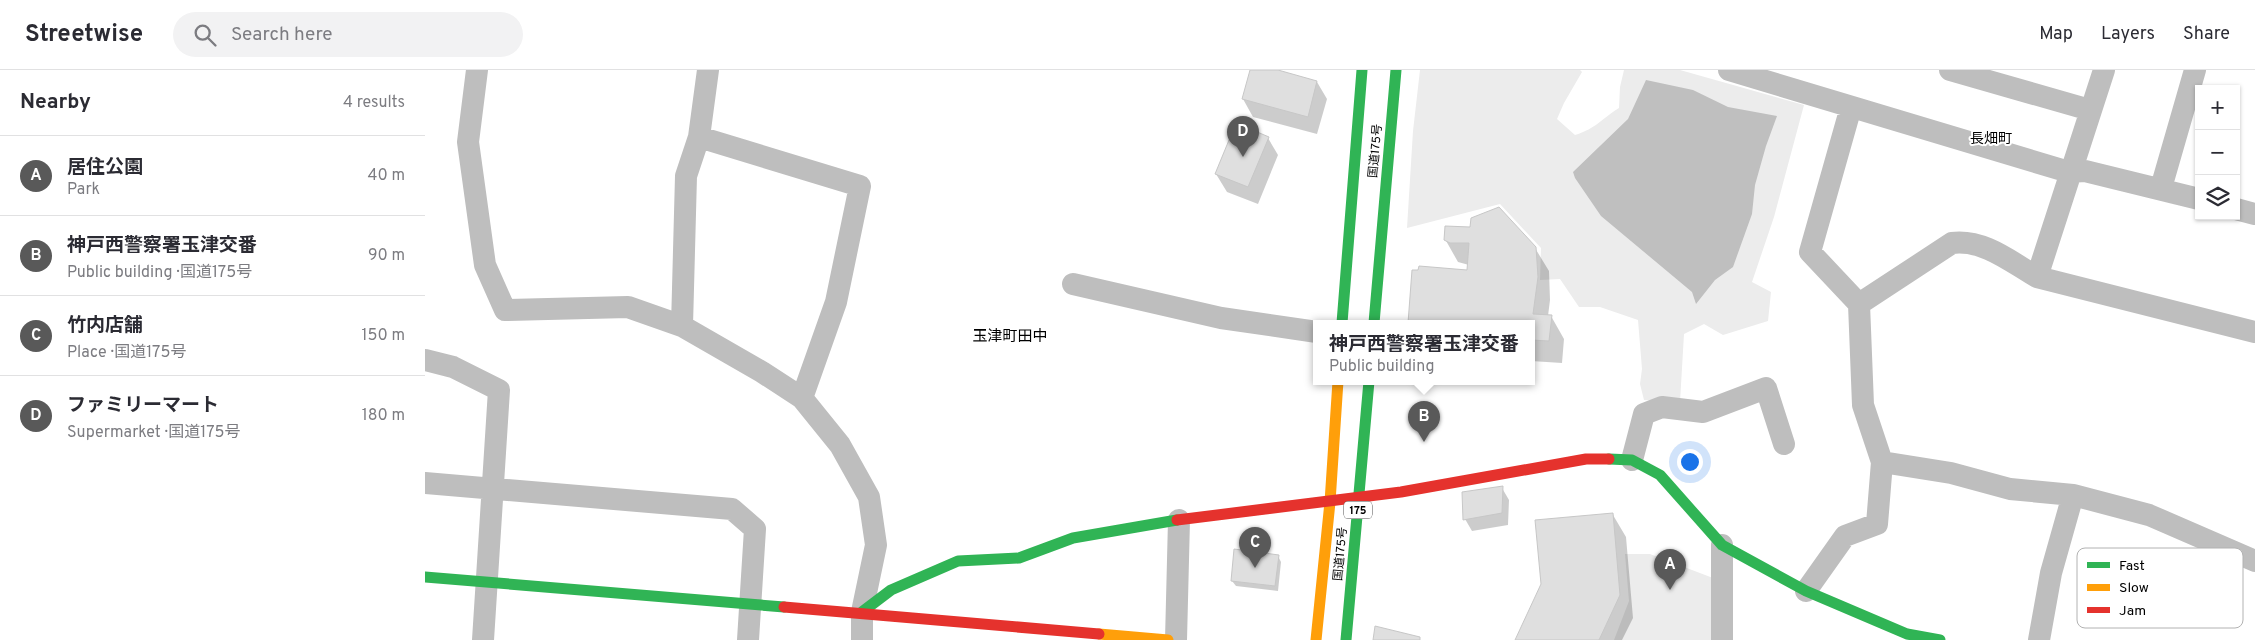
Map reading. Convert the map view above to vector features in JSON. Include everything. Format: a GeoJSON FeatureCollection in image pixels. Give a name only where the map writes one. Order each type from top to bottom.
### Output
{"type":"FeatureCollection","features":[{"type":"Feature","properties":{"kind":"main road","name":"国道175号"},"geometry":{"type":"LineString","coordinates":[[1342,320],[1362,70]]}},
{"type":"Feature","properties":{"kind":"main road","name":"国道175号"},"geometry":{"type":"LineString","coordinates":[[1374,320],[1396,70]]}},
{"type":"Feature","properties":{"kind":"main road","name":"国道175号"},"geometry":{"type":"LineString","coordinates":[[1316,640],[1330,502],[1338,385]]}},
{"type":"Feature","properties":{"kind":"main road","name":"国道175号"},"geometry":{"type":"LineString","coordinates":[[1346,640],[1369,385]]}},
{"type":"Feature","properties":{"kind":"main road"},"geometry":{"type":"LineString","coordinates":[[862,612],[891,590],[959,561],[1019,558],[1073,538],[1179,520],[1401,492],[1585,458],[1631,460],[1659,474],[1722,545],[1806,590],[1907,634],[1940,640]]}},
{"type":"Feature","properties":{"kind":"main road"},"geometry":{"type":"LineString","coordinates":[[425,577],[862,612],[1167,640]]}},
{"type":"Feature","properties":{"kind":"street"},"geometry":{"type":"LineString","coordinates":[[477,70],[468,142],[485,265],[505,310],[628,307],[682,326],[762,372],[802,398],[840,444],[869,497],[876,545],[862,612],[862,640]]}},
{"type":"Feature","properties":{"kind":"street"},"geometry":{"type":"LineString","coordinates":[[682,326],[686,176],[699,137],[708,70]]}},
{"type":"Feature","properties":{"kind":"street"},"geometry":{"type":"LineString","coordinates":[[1950,70],[2091,110]]}},
{"type":"Feature","properties":{"kind":"street"},"geometry":{"type":"LineString","coordinates":[[2037,278],[2069,172],[2104,70]]}},
{"type":"Feature","properties":{"kind":"street"},"geometry":{"type":"LineString","coordinates":[[2161,188],[2195,70]]}},
{"type":"Feature","properties":{"kind":"street"},"geometry":{"type":"LineString","coordinates":[[1742,72],[1851,107],[2069,172],[2085,171],[2161,188],[2195,198]]}},
{"type":"Feature","properties":{"kind":"street"},"geometry":{"type":"LineString","coordinates":[[1806,590],[1845,536],[1877,524],[1883,462],[1863,405],[1859,304],[1810,252],[1851,107]]}},
{"type":"Feature","properties":{"kind":"street"},"geometry":{"type":"LineString","coordinates":[[699,137],[860,186],[836,302],[802,398]]}},
{"type":"Feature","properties":{"kind":"street"},"geometry":{"type":"LineString","coordinates":[[1859,304],[1952,244],[1965,242],[1979,244],[2037,278],[2255,332]]}},
{"type":"Feature","properties":{"kind":"street"},"geometry":{"type":"LineString","coordinates":[[1073,284],[1221,318],[1313,331]]}},
{"type":"Feature","properties":{"kind":"street"},"geometry":{"type":"LineString","coordinates":[[425,360],[453,367],[499,390],[491,489],[483,640]]}},
{"type":"Feature","properties":{"kind":"street"},"geometry":{"type":"LineString","coordinates":[[1631,460],[1644,414],[1661,407],[1703,412],[1766,388],[1784,444]]}},
{"type":"Feature","properties":{"kind":"street"},"geometry":{"type":"LineString","coordinates":[[1883,462],[1951,473],[2010,488],[2073,495],[2149,515],[2225,548]]}},
{"type":"Feature","properties":{"kind":"street"},"geometry":{"type":"LineString","coordinates":[[425,483],[732,509],[755,529],[748,640]]}},
{"type":"Feature","properties":{"kind":"street"},"geometry":{"type":"LineString","coordinates":[[2039,640],[2051,573],[2073,495]]}},
{"type":"Feature","properties":{"kind":"street"},"geometry":{"type":"LineString","coordinates":[[1176,640],[1179,520]]}},
{"type":"Feature","properties":{"kind":"street"},"geometry":{"type":"LineString","coordinates":[[1722,545],[1722,640]]}},
{"type":"Feature","properties":{"kind":"street"},"geometry":{"type":"LineString","coordinates":[[2243,556],[2255,561]]}},
{"type":"Feature","properties":{"kind":"shaded area"},"geometry":{"type":"Polygon","coordinates":[[[1420,70],[1580,70],[1582,72],[1557,119],[1575,135],[1594,126],[1619,108],[1620,87],[1624,70],[1680,70],[1804,105],[1774,217],[1752,282],[1771,292],[1768,321],[1723,335],[1704,324],[1684,334],[1680,402],[1644,400],[1640,384],[1642,369],[1638,320],[1600,307],[1579,307],[1560,279],[1540,280],[1541,248],[1500,204],[1407,228],[1413,131],[1420,70]]]}},
{"type":"Feature","properties":{"kind":"shaded area"},"geometry":{"type":"Polygon","coordinates":[[[1646,80],[1693,90],[1728,107],[1777,116],[1755,185],[1752,214],[1733,267],[1715,280],[1696,304],[1692,292],[1601,216],[1575,178],[1573,172],[1628,119],[1646,80]]]}},
{"type":"Feature","properties":{"kind":"shaded area"},"geometry":{"type":"Polygon","coordinates":[[[1625,554],[1650,554],[1713,578],[1712,640],[1614,640],[1629,601],[1625,554]]]}},
{"type":"Feature","properties":{"kind":"building"},"geometry":{"type":"Polygon","coordinates":[[[1250,70],[1278,70],[1317,81],[1308,117],[1242,99],[1250,70]]]}},
{"type":"Feature","properties":{"kind":"building"},"geometry":{"type":"Polygon","coordinates":[[[1236,123],[1269,137],[1248,187],[1215,174],[1236,123]]]}},
{"type":"Feature","properties":{"kind":"building"},"geometry":{"type":"Polygon","coordinates":[[[1499,207],[1536,247],[1538,277],[1533,314],[1552,315],[1549,341],[1535,340],[1535,320],[1408,320],[1412,270],[1418,270],[1419,266],[1467,270],[1469,243],[1450,243],[1444,240],[1445,226],[1470,227],[1471,218],[1499,207]]]}},
{"type":"Feature","properties":{"kind":"building"},"geometry":{"type":"Polygon","coordinates":[[[1503,486],[1502,513],[1463,520],[1462,492],[1503,486]]]}},
{"type":"Feature","properties":{"kind":"building"},"geometry":{"type":"Polygon","coordinates":[[[1613,513],[1620,595],[1599,640],[1515,640],[1541,584],[1535,520],[1613,513]]]}},
{"type":"Feature","properties":{"kind":"building"},"geometry":{"type":"Polygon","coordinates":[[[1234,549],[1279,555],[1275,586],[1231,581],[1234,549]]]}},
{"type":"Feature","properties":{"kind":"building"},"geometry":{"type":"Polygon","coordinates":[[[1375,626],[1420,637],[1420,640],[1373,640],[1375,626]]]}},
{"type":"Feature","properties":{"kind":"traffic: fast"},"geometry":{"type":"LineString","coordinates":[[1342,320],[1362,70]]}},
{"type":"Feature","properties":{"kind":"traffic: fast"},"geometry":{"type":"LineString","coordinates":[[1374,320],[1396,70]]}},
{"type":"Feature","properties":{"kind":"traffic: fast"},"geometry":{"type":"LineString","coordinates":[[1346,640],[1369,385]]}},
{"type":"Feature","properties":{"kind":"traffic: fast"},"geometry":{"type":"LineString","coordinates":[[1609,459],[1632,460],[1660,475],[1722,545],[1806,591],[1907,634],[1940,640]]}},
{"type":"Feature","properties":{"kind":"traffic: fast"},"geometry":{"type":"LineString","coordinates":[[862,612],[891,590],[958,561],[1019,558],[1073,538],[1177,520]]}},
{"type":"Feature","properties":{"kind":"traffic: fast"},"geometry":{"type":"LineString","coordinates":[[425,577],[784,607]]}},
{"type":"Feature","properties":{"kind":"traffic: slow"},"geometry":{"type":"LineString","coordinates":[[1316,640],[1330,502],[1338,385]]}},
{"type":"Feature","properties":{"kind":"traffic: slow"},"geometry":{"type":"LineString","coordinates":[[1099,634],[1168,640]]}},
{"type":"Feature","properties":{"kind":"traffic: jam"},"geometry":{"type":"LineString","coordinates":[[1177,520],[1401,492],[1586,459],[1609,459]]}},
{"type":"Feature","properties":{"kind":"traffic: jam"},"geometry":{"type":"LineString","coordinates":[[784,607],[1099,634]]}},
{"type":"Feature","properties":{"kind":"place","name":"ファミリーマート"},"geometry":{"type":"Point","coordinates":[1243,157]}},
{"type":"Feature","properties":{"kind":"place","name":"神戸西警察署玉津交番"},"geometry":{"type":"Point","coordinates":[1424,442]}},
{"type":"Feature","properties":{"kind":"place","name":"竹内店舗"},"geometry":{"type":"Point","coordinates":[1255,568]}},
{"type":"Feature","properties":{"kind":"place","name":"居住公園"},"geometry":{"type":"Point","coordinates":[1670,590]}},
{"type":"Feature","properties":{"kind":"district","name":"長畑町"},"geometry":{"type":"Point","coordinates":[1991,138]}},
{"type":"Feature","properties":{"kind":"district","name":"玉津町田中"},"geometry":{"type":"Point","coordinates":[1010,336]}}]}
